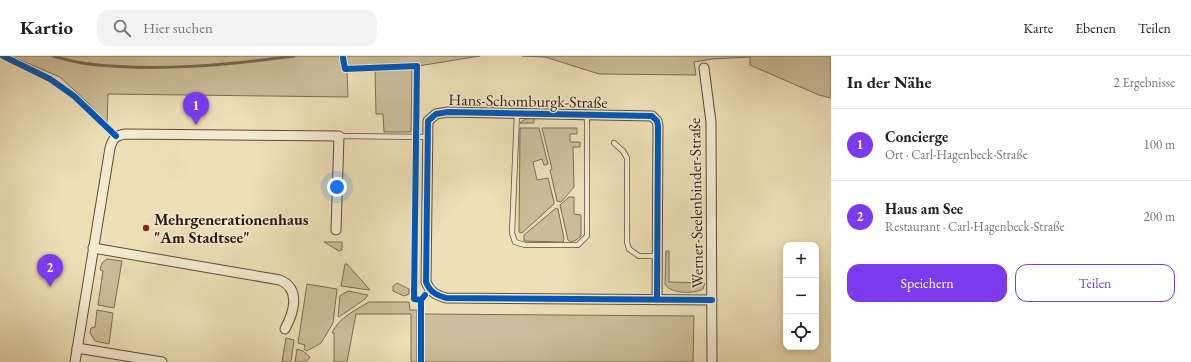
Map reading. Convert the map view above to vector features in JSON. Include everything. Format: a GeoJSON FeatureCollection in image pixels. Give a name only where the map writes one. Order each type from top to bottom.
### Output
{"type":"FeatureCollection","features":[{"type":"Feature","properties":{"kind":"street","name":"Werner-Seelenbinder-Straße"},"geometry":{"type":"LineString","coordinates":[[704,68],[712,122],[712,362]]}},
{"type":"Feature","properties":{"kind":"street","name":"Hans-Schomburgk-Straße"},"geometry":{"type":"LineString","coordinates":[[657,300],[657,121],[652,116],[448,112],[436,114],[428,120],[426,282],[429,289],[435,294],[446,298],[657,300],[712,300]]}},
{"type":"Feature","properties":{"kind":"street"},"geometry":{"type":"LineString","coordinates":[[75,362],[110,148],[112,140],[116,136],[125,134],[339,136],[336,230]]}},
{"type":"Feature","properties":{"kind":"street"},"geometry":{"type":"LineString","coordinates":[[93,248],[280,280],[292,288],[294,295],[290,319],[285,329]]}},
{"type":"Feature","properties":{"kind":"street"},"geometry":{"type":"LineString","coordinates":[[77,348],[162,362]]}},
{"type":"Feature","properties":{"kind":"lane"},"geometry":{"type":"LineString","coordinates":[[517,113],[512,233],[515,242],[525,245],[578,245],[587,236],[587,114]]}},
{"type":"Feature","properties":{"kind":"lane"},"geometry":{"type":"LineString","coordinates":[[339,136],[427,137]]}},
{"type":"Feature","properties":{"kind":"lane"},"geometry":{"type":"LineString","coordinates":[[614,143],[623,150],[627,158],[627,242],[629,249],[639,256],[656,256]]}},
{"type":"Feature","properties":{"kind":"shaded area"},"geometry":{"type":"Polygon","coordinates":[[[11,56],[480,56],[412,67],[411,132],[384,132],[383,114],[376,114],[375,70],[347,71],[348,97],[108,94],[107,124],[86,101],[60,77],[11,56]]]}},
{"type":"Feature","properties":{"kind":"shaded area"},"geometry":{"type":"Polygon","coordinates":[[[522,56],[831,56],[831,98],[819,95],[750,65],[750,57],[712,59],[694,62],[696,75],[599,74],[545,57],[522,56]]]}},
{"type":"Feature","properties":{"kind":"shaded area"},"geometry":{"type":"Polygon","coordinates":[[[528,117],[534,117],[534,123],[520,123],[528,117]]]}},
{"type":"Feature","properties":{"kind":"shaded area"},"geometry":{"type":"Polygon","coordinates":[[[520,128],[539,128],[548,164],[544,165],[542,159],[533,162],[537,180],[548,178],[554,202],[554,204],[522,233],[519,232],[520,128]]]}},
{"type":"Feature","properties":{"kind":"shaded area"},"geometry":{"type":"Polygon","coordinates":[[[542,128],[577,128],[577,134],[570,134],[570,142],[580,142],[580,147],[573,147],[574,187],[561,202],[557,201],[550,170],[552,169],[542,128]]]}},
{"type":"Feature","properties":{"kind":"shaded area"},"geometry":{"type":"Polygon","coordinates":[[[569,197],[574,197],[574,214],[581,215],[581,236],[571,242],[568,240],[560,205],[569,197]]]}},
{"type":"Feature","properties":{"kind":"shaded area"},"geometry":{"type":"Polygon","coordinates":[[[556,208],[558,209],[564,239],[563,242],[524,241],[524,235],[556,208]]]}},
{"type":"Feature","properties":{"kind":"shaded area"},"geometry":{"type":"Polygon","coordinates":[[[324,242],[342,242],[342,250],[339,251],[324,242]]]}},
{"type":"Feature","properties":{"kind":"shaded area"},"geometry":{"type":"Polygon","coordinates":[[[666,251],[669,251],[669,282],[705,283],[703,289],[694,292],[683,292],[672,290],[665,284],[666,251]]]}},
{"type":"Feature","properties":{"kind":"shaded area"},"geometry":{"type":"Polygon","coordinates":[[[107,259],[122,261],[114,308],[98,305],[103,271],[100,270],[102,263],[107,259]]]}},
{"type":"Feature","properties":{"kind":"shaded area"},"geometry":{"type":"Polygon","coordinates":[[[345,264],[347,264],[370,290],[341,286],[345,264]]]}},
{"type":"Feature","properties":{"kind":"shaded area"},"geometry":{"type":"Polygon","coordinates":[[[397,283],[409,289],[409,294],[404,296],[393,291],[393,286],[397,283]]]}},
{"type":"Feature","properties":{"kind":"shaded area"},"geometry":{"type":"Polygon","coordinates":[[[307,284],[337,289],[333,323],[321,343],[307,351],[304,349],[305,345],[298,343],[307,284]]]}},
{"type":"Feature","properties":{"kind":"shaded area"},"geometry":{"type":"Polygon","coordinates":[[[348,291],[368,295],[365,299],[339,317],[340,296],[348,291]]]}},
{"type":"Feature","properties":{"kind":"shaded area"},"geometry":{"type":"Polygon","coordinates":[[[369,302],[409,302],[410,310],[417,310],[417,362],[411,362],[411,314],[356,314],[347,362],[334,362],[334,333],[332,333],[338,323],[369,302]]]}},
{"type":"Feature","properties":{"kind":"shaded area"},"geometry":{"type":"Polygon","coordinates":[[[97,310],[113,313],[109,344],[95,341],[90,333],[91,328],[95,327],[97,310]]]}},
{"type":"Feature","properties":{"kind":"shaded area"},"geometry":{"type":"Polygon","coordinates":[[[423,314],[694,316],[693,362],[423,362],[423,314]]]}},
{"type":"Feature","properties":{"kind":"shaded area"},"geometry":{"type":"Polygon","coordinates":[[[286,338],[294,340],[291,362],[282,362],[286,338]]]}},
{"type":"Feature","properties":{"kind":"shaded area"},"geometry":{"type":"Polygon","coordinates":[[[297,349],[303,351],[310,357],[306,362],[295,362],[297,349]]]}},
{"type":"Feature","properties":{"kind":"waterway"},"geometry":{"type":"LineString","coordinates":[[53,56],[84,63],[140,67],[217,65],[294,56]]}},
{"type":"Feature","properties":{"kind":"cycle path"},"geometry":{"type":"LineString","coordinates":[[3,56],[50,79],[74,96],[116,136]]}},
{"type":"Feature","properties":{"kind":"cycle path"},"geometry":{"type":"LineString","coordinates":[[343,58],[345,69],[417,66],[414,299],[421,300]]}},
{"type":"Feature","properties":{"kind":"cycle path"},"geometry":{"type":"LineString","coordinates":[[657,300],[658,126],[657,121],[652,116],[448,112],[436,114],[428,121],[426,282],[431,291],[446,298],[712,300]]}},
{"type":"Feature","properties":{"kind":"cycle path"},"geometry":{"type":"LineString","coordinates":[[421,362],[421,300],[425,295]]}},
{"type":"Feature","properties":{"kind":"place","name":"Concierge"},"geometry":{"type":"Point","coordinates":[196,125]}},
{"type":"Feature","properties":{"kind":"place","name":"Mehrgenerationenhaus \"Am Stadtsee\""},"geometry":{"type":"Point","coordinates":[146,228]}},
{"type":"Feature","properties":{"kind":"place","name":"Haus am See"},"geometry":{"type":"Point","coordinates":[50,287]}}]}
